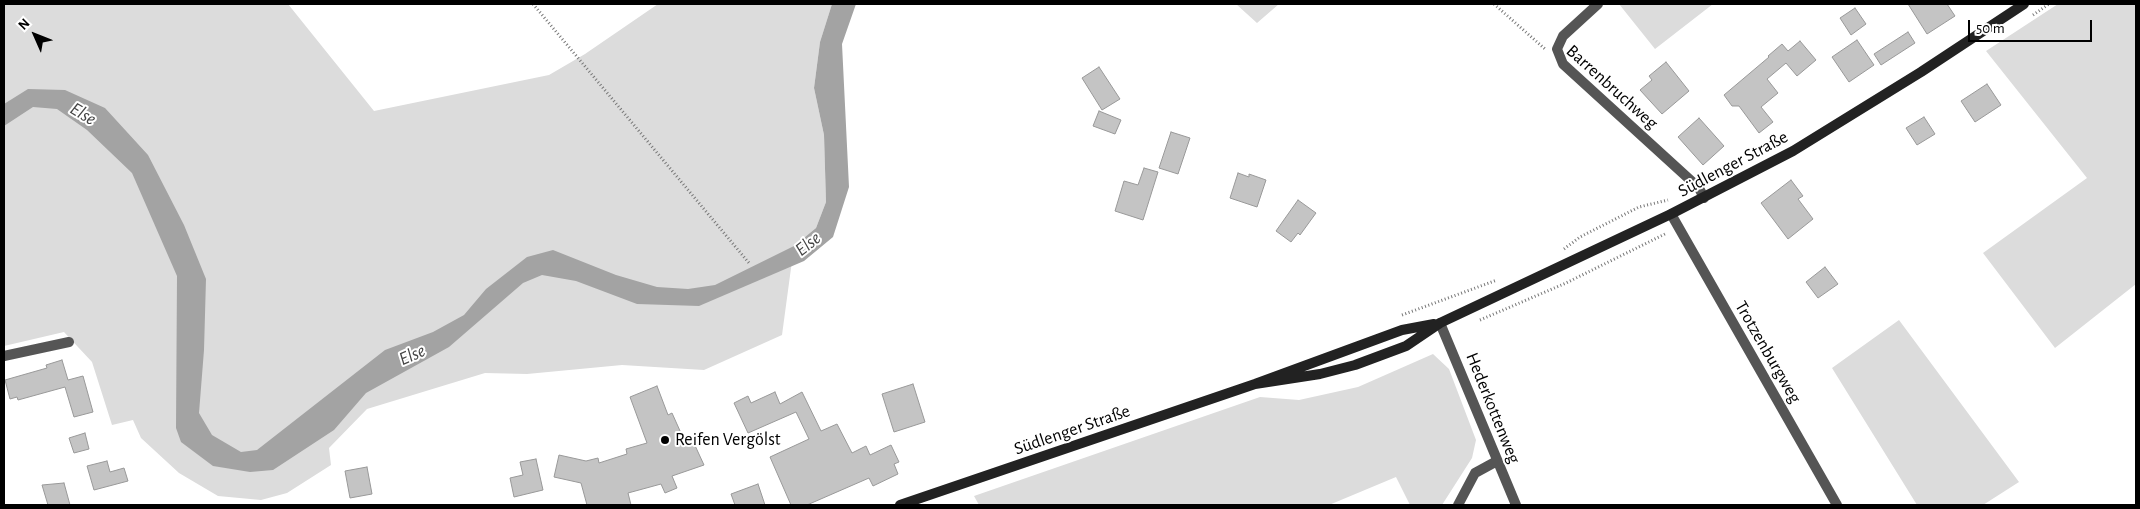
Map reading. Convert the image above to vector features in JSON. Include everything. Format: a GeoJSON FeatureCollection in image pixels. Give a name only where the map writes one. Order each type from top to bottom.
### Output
{"type":"FeatureCollection","features":[{"type":"Feature","properties":{"kind":"main road","name":"Südlenger Straße"},"geometry":{"type":"LineString","coordinates":[[1255,384],[1309,376],[1355,365],[1406,346],[1440,323],[1704,198],[1794,151],[1921,72],[2024,4]]}},
{"type":"Feature","properties":{"kind":"main road","name":"Südlenger Straße"},"geometry":{"type":"LineString","coordinates":[[900,505],[1255,384],[1402,330],[1440,323]]}},
{"type":"Feature","properties":{"kind":"street"},"geometry":{"type":"LineString","coordinates":[[1563,64],[1557,49],[1563,36],[1598,4]]}},
{"type":"Feature","properties":{"kind":"street","name":"Barrenbruchweg"},"geometry":{"type":"LineString","coordinates":[[1563,64],[1699,188],[1704,198]]}},
{"type":"Feature","properties":{"kind":"street","name":"Trotzenburgweg"},"geometry":{"type":"LineString","coordinates":[[1671,214],[1837,505]]}},
{"type":"Feature","properties":{"kind":"street","name":"Hederkottenweg"},"geometry":{"type":"LineString","coordinates":[[1440,323],[1516,505]]}},
{"type":"Feature","properties":{"kind":"street"},"geometry":{"type":"LineString","coordinates":[[4,356],[69,342]]}},
{"type":"Feature","properties":{"kind":"street"},"geometry":{"type":"LineString","coordinates":[[1458,505],[1475,473],[1497,461]]}},
{"type":"Feature","properties":{"kind":"path"},"geometry":{"type":"LineString","coordinates":[[533,4],[749,263]]}},
{"type":"Feature","properties":{"kind":"path","name":"Barrenbruchweg"},"geometry":{"type":"LineString","coordinates":[[1494,4],[1563,64]]}},
{"type":"Feature","properties":{"kind":"path"},"geometry":{"type":"LineString","coordinates":[[1556,254],[1580,237],[1639,207],[1652,202],[1673,199]]}},
{"type":"Feature","properties":{"kind":"path"},"geometry":{"type":"LineString","coordinates":[[1443,300],[1504,277]]}},
{"type":"Feature","properties":{"kind":"shaded area"},"geometry":{"type":"Polygon","coordinates":[[[4,4],[288,4],[374,111],[549,75],[585,54],[658,4],[832,4],[820,42],[814,88],[824,135],[826,202],[816,228],[794,246],[782,335],[704,370],[622,365],[527,374],[485,373],[367,409],[329,448],[331,465],[287,493],[261,500],[218,496],[179,473],[141,438],[133,420],[112,425],[92,362],[64,332],[4,346],[4,4]]]}},
{"type":"Feature","properties":{"kind":"shaded area"},"geometry":{"type":"Polygon","coordinates":[[[1236,4],[1279,4],[1257,23],[1236,4]]]}},
{"type":"Feature","properties":{"kind":"shaded area"},"geometry":{"type":"Polygon","coordinates":[[[1619,4],[1713,4],[1655,49],[1619,4]]]}},
{"type":"Feature","properties":{"kind":"shaded area"},"geometry":{"type":"Polygon","coordinates":[[[2058,4],[2136,4],[2136,284],[2055,348],[1983,253],[2087,178],[1986,51],[2058,4]]]}},
{"type":"Feature","properties":{"kind":"shaded area"},"geometry":{"type":"Polygon","coordinates":[[[1899,320],[2019,482],[1983,505],[1917,505],[1832,368],[1899,320]]]}},
{"type":"Feature","properties":{"kind":"shaded area"},"geometry":{"type":"Polygon","coordinates":[[[1433,354],[1449,369],[1476,440],[1472,458],[1442,505],[1410,505],[1396,477],[1329,505],[979,505],[974,496],[1260,397],[1299,400],[1358,387],[1433,354]]]}},
{"type":"Feature","properties":{"kind":"water","name":"Else"},"geometry":{"type":"Polygon","coordinates":[[[832,4],[856,4],[842,44],[849,187],[833,237],[804,261],[699,306],[637,304],[576,281],[542,275],[523,283],[449,347],[366,393],[334,430],[273,470],[250,472],[213,466],[181,442],[176,428],[177,276],[132,173],[87,130],[57,109],[33,107],[4,126],[4,104],[28,89],[65,90],[105,108],[148,155],[184,225],[206,279],[204,350],[199,413],[212,435],[241,452],[257,450],[385,350],[433,332],[464,315],[486,289],[527,257],[553,250],[616,275],[657,287],[688,289],[715,285],[794,246],[816,228],[826,202],[824,135],[814,88],[820,42],[832,4]]]}},
{"type":"Feature","properties":{"kind":"building"},"geometry":{"type":"Polygon","coordinates":[[[1908,4],[1947,4],[1955,16],[1927,34],[1908,4]]]}},
{"type":"Feature","properties":{"kind":"building"},"geometry":{"type":"Polygon","coordinates":[[[1855,8],[1866,24],[1851,35],[1840,18],[1855,8]]]}},
{"type":"Feature","properties":{"kind":"building"},"geometry":{"type":"Polygon","coordinates":[[[1908,32],[1915,43],[1881,65],[1874,54],[1908,32]]]}},
{"type":"Feature","properties":{"kind":"building"},"geometry":{"type":"Polygon","coordinates":[[[1857,40],[1874,65],[1849,82],[1832,57],[1857,40]]]}},
{"type":"Feature","properties":{"kind":"building"},"geometry":{"type":"Polygon","coordinates":[[[1800,41],[1816,60],[1797,76],[1786,63],[1767,79],[1778,93],[1761,107],[1773,122],[1759,133],[1739,106],[1732,106],[1724,95],[1782,44],[1788,51],[1800,41]]]}},
{"type":"Feature","properties":{"kind":"building"},"geometry":{"type":"Polygon","coordinates":[[[1666,62],[1689,91],[1662,114],[1640,90],[1652,80],[1649,76],[1666,62]]]}},
{"type":"Feature","properties":{"kind":"building"},"geometry":{"type":"Polygon","coordinates":[[[1099,67],[1120,99],[1102,110],[1082,78],[1099,67]]]}},
{"type":"Feature","properties":{"kind":"building"},"geometry":{"type":"Polygon","coordinates":[[[1987,84],[2001,105],[1975,122],[1961,101],[1987,84]]]}},
{"type":"Feature","properties":{"kind":"building"},"geometry":{"type":"Polygon","coordinates":[[[1099,111],[1121,120],[1115,134],[1093,126],[1099,111]]]}},
{"type":"Feature","properties":{"kind":"building"},"geometry":{"type":"Polygon","coordinates":[[[1924,117],[1935,134],[1917,145],[1906,128],[1924,117]]]}},
{"type":"Feature","properties":{"kind":"building"},"geometry":{"type":"Polygon","coordinates":[[[1699,118],[1724,146],[1703,165],[1678,137],[1699,118]]]}},
{"type":"Feature","properties":{"kind":"building"},"geometry":{"type":"Polygon","coordinates":[[[1171,132],[1190,138],[1178,174],[1159,168],[1171,132]]]}},
{"type":"Feature","properties":{"kind":"building"},"geometry":{"type":"Polygon","coordinates":[[[1144,168],[1158,172],[1143,220],[1115,211],[1124,181],[1138,185],[1144,168]]]}},
{"type":"Feature","properties":{"kind":"building"},"geometry":{"type":"Polygon","coordinates":[[[1238,173],[1249,177],[1249,174],[1266,180],[1257,207],[1230,198],[1238,173]]]}},
{"type":"Feature","properties":{"kind":"building"},"geometry":{"type":"Polygon","coordinates":[[[1791,180],[1803,196],[1798,199],[1813,219],[1788,239],[1761,203],[1791,180]]]}},
{"type":"Feature","properties":{"kind":"building"},"geometry":{"type":"Polygon","coordinates":[[[1298,200],[1316,213],[1300,235],[1298,233],[1291,242],[1276,231],[1298,200]]]}},
{"type":"Feature","properties":{"kind":"building"},"geometry":{"type":"Polygon","coordinates":[[[1825,267],[1838,284],[1818,298],[1806,282],[1825,267]]]}},
{"type":"Feature","properties":{"kind":"building"},"geometry":{"type":"Polygon","coordinates":[[[62,360],[68,380],[83,376],[93,412],[74,417],[65,387],[18,400],[17,397],[10,399],[5,380],[47,368],[46,365],[62,360]]]}},
{"type":"Feature","properties":{"kind":"building"},"geometry":{"type":"Polygon","coordinates":[[[913,384],[925,422],[894,432],[882,394],[913,384]]]}},
{"type":"Feature","properties":{"kind":"building"},"geometry":{"type":"Polygon","coordinates":[[[657,386],[668,415],[672,413],[685,442],[692,439],[704,465],[672,476],[677,488],[665,493],[661,484],[628,493],[631,505],[587,505],[581,483],[554,477],[559,455],[586,461],[598,458],[599,463],[627,454],[626,449],[647,443],[630,397],[657,386]]]}},
{"type":"Feature","properties":{"kind":"building"},"geometry":{"type":"Polygon","coordinates":[[[775,392],[780,404],[802,392],[821,431],[837,424],[852,453],[866,446],[870,455],[891,445],[899,462],[894,464],[898,474],[873,486],[869,478],[807,505],[791,505],[770,457],[809,439],[796,412],[748,433],[734,403],[748,396],[751,403],[775,392]]]}},
{"type":"Feature","properties":{"kind":"building"},"geometry":{"type":"Polygon","coordinates":[[[85,433],[89,449],[74,453],[69,438],[85,433]]]}},
{"type":"Feature","properties":{"kind":"building"},"geometry":{"type":"Polygon","coordinates":[[[536,459],[543,490],[514,497],[510,478],[523,475],[520,462],[536,459]]]}},
{"type":"Feature","properties":{"kind":"building"},"geometry":{"type":"Polygon","coordinates":[[[107,461],[110,472],[124,468],[128,481],[94,490],[87,466],[107,461]]]}},
{"type":"Feature","properties":{"kind":"building"},"geometry":{"type":"Polygon","coordinates":[[[367,467],[372,494],[350,498],[345,471],[367,467]]]}},
{"type":"Feature","properties":{"kind":"building"},"geometry":{"type":"Polygon","coordinates":[[[64,483],[70,505],[48,505],[42,485],[64,483]]]}},
{"type":"Feature","properties":{"kind":"building"},"geometry":{"type":"Polygon","coordinates":[[[758,484],[765,505],[735,505],[731,494],[758,484]]]}},
{"type":"Feature","properties":{"kind":"place","name":"Reifen Vergölst"},"geometry":{"type":"Point","coordinates":[665,440]}}]}
